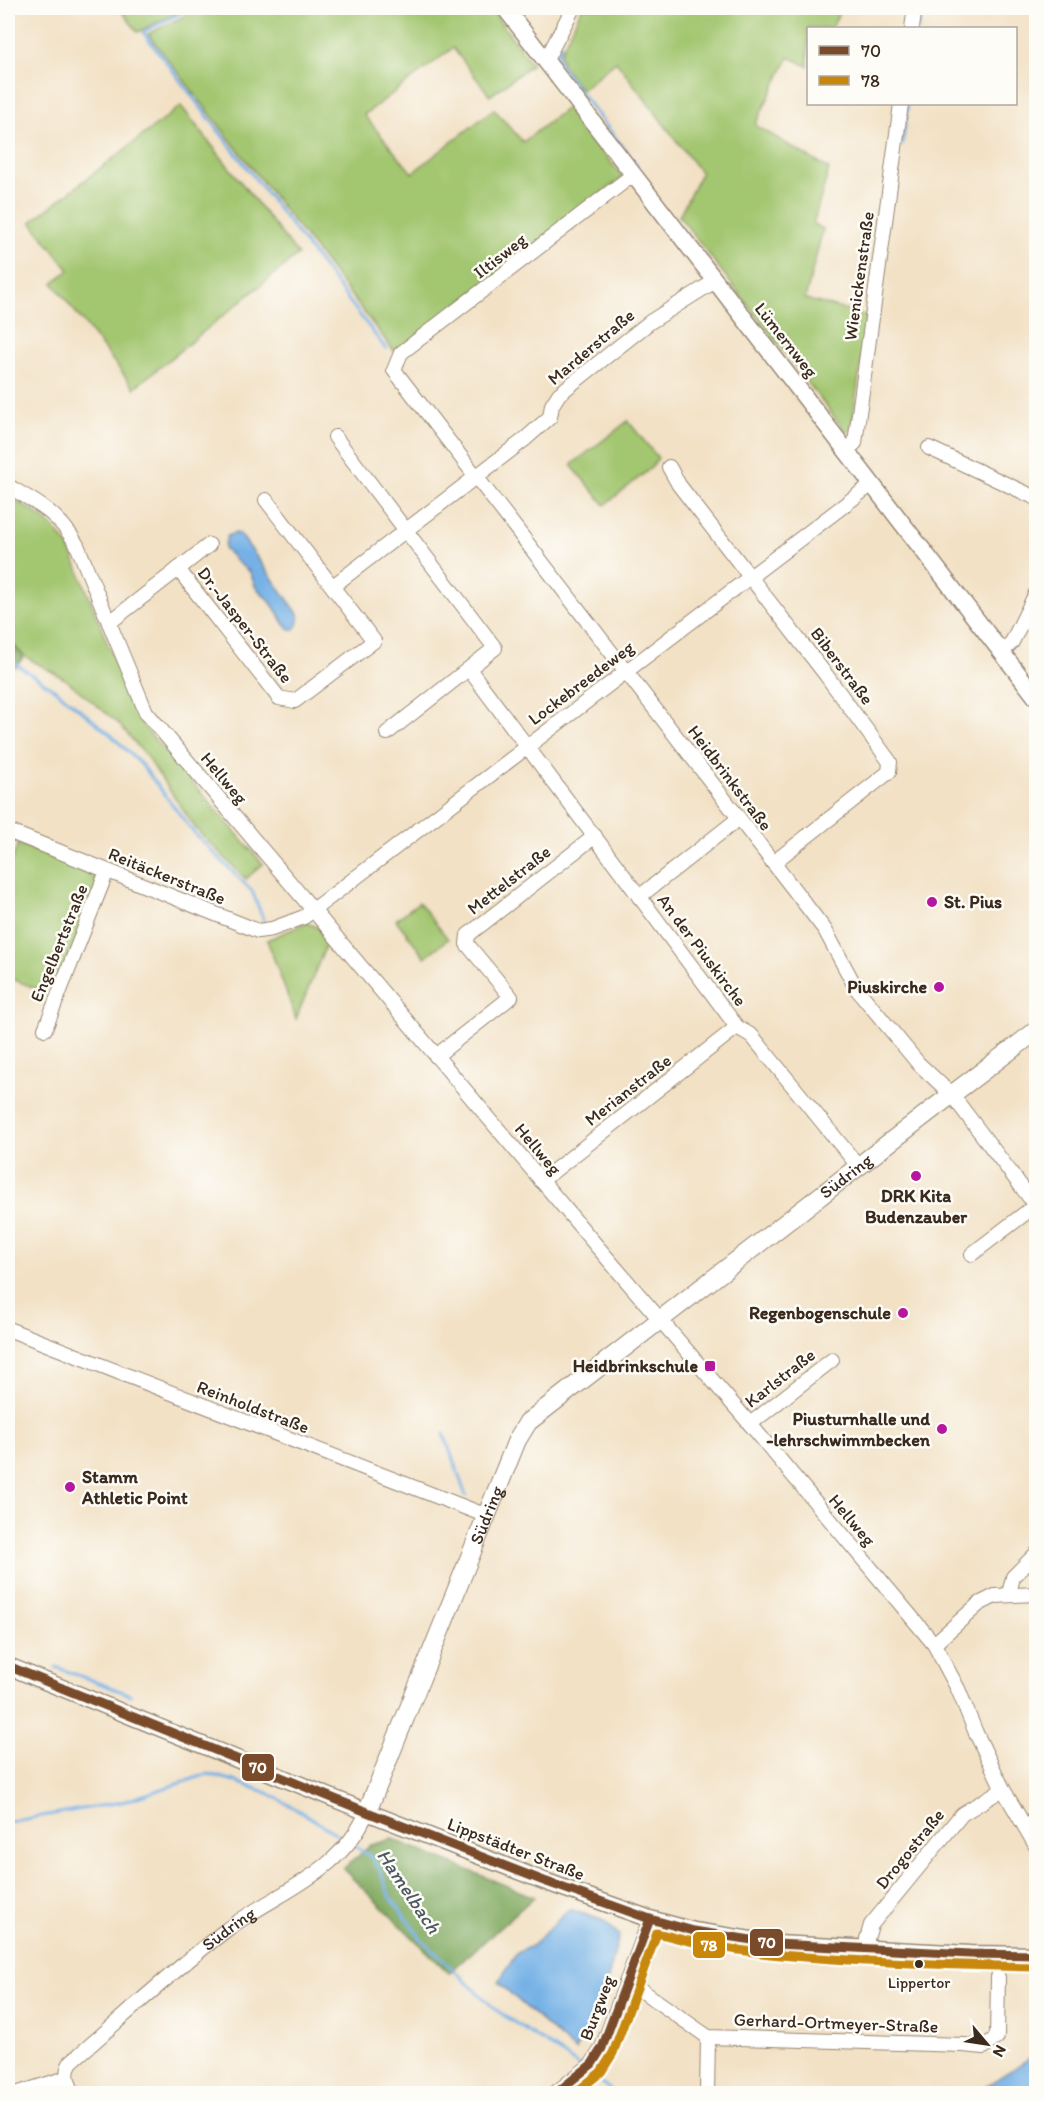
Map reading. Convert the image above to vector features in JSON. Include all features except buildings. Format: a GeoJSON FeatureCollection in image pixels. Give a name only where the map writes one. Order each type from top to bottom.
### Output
{"type":"FeatureCollection","features":[{"type":"Feature","properties":{"kind":"main road","name":"Südring"},"geometry":{"type":"LineString","coordinates":[[367,1812],[517,1440],[528,1422],[1036,1031]]}},
{"type":"Feature","properties":{"kind":"street","name":"Lümernweg"},"geometry":{"type":"LineString","coordinates":[[505,8],[1036,697]]}},
{"type":"Feature","properties":{"kind":"street"},"geometry":{"type":"LineString","coordinates":[[546,60],[573,8]]}},
{"type":"Feature","properties":{"kind":"street"},"geometry":{"type":"LineString","coordinates":[[912,27],[915,8]]}},
{"type":"Feature","properties":{"kind":"street","name":"Wienickenstraße"},"geometry":{"type":"LineString","coordinates":[[846,451],[855,443],[901,105]]}},
{"type":"Feature","properties":{"kind":"street","name":"Iltisweg"},"geometry":{"type":"LineString","coordinates":[[394,370],[401,353],[634,174]]}},
{"type":"Feature","properties":{"kind":"street","name":"Marderstraße"},"geometry":{"type":"LineString","coordinates":[[333,586],[524,440],[550,417],[552,405],[559,394],[650,322],[715,281]]}},
{"type":"Feature","properties":{"kind":"street","name":"Heidbrinkstraße"},"geometry":{"type":"LineString","coordinates":[[394,370],[825,930],[856,988],[918,1062],[952,1095],[1036,1206],[972,1254]]}},
{"type":"Feature","properties":{"kind":"street"},"geometry":{"type":"LineString","coordinates":[[335,437],[495,648],[387,733]]}},
{"type":"Feature","properties":{"kind":"street"},"geometry":{"type":"LineString","coordinates":[[929,448],[1036,498]]}},
{"type":"Feature","properties":{"kind":"street","name":"Biberstraße"},"geometry":{"type":"LineString","coordinates":[[669,467],[679,485],[863,723],[890,762],[889,772],[772,863]]}},
{"type":"Feature","properties":{"kind":"street","name":"Lockebreedeweg"},"geometry":{"type":"LineString","coordinates":[[313,912],[872,484]]}},
{"type":"Feature","properties":{"kind":"street","name":"Hellweg"},"geometry":{"type":"LineString","coordinates":[[8,486],[56,516],[69,531],[77,545],[146,712],[934,1644],[958,1689],[1003,1789],[1036,1846]]}},
{"type":"Feature","properties":{"kind":"street"},"geometry":{"type":"LineString","coordinates":[[266,500],[333,586]]}},
{"type":"Feature","properties":{"kind":"street","name":"Dr.-Jasper-Straße"},"geometry":{"type":"LineString","coordinates":[[109,623],[209,545]]}},
{"type":"Feature","properties":{"kind":"street","name":"Dr.-Jasper-Straße"},"geometry":{"type":"LineString","coordinates":[[178,570],[279,698],[295,701],[374,641],[333,586]]}},
{"type":"Feature","properties":{"kind":"street"},"geometry":{"type":"LineString","coordinates":[[1002,652],[1012,642],[1036,593]]}},
{"type":"Feature","properties":{"kind":"street","name":"An der Piuskirche"},"geometry":{"type":"LineString","coordinates":[[469,669],[737,1027],[753,1036],[859,1167]]}},
{"type":"Feature","properties":{"kind":"street"},"geometry":{"type":"LineString","coordinates":[[639,897],[738,819]]}},
{"type":"Feature","properties":{"kind":"street","name":"Reitäckerstraße"},"geometry":{"type":"LineString","coordinates":[[8,831],[258,931],[272,929],[313,912]]}},
{"type":"Feature","properties":{"kind":"street","name":"Mettelstraße"},"geometry":{"type":"LineString","coordinates":[[436,1056],[511,997],[467,944],[468,935],[595,836]]}},
{"type":"Feature","properties":{"kind":"street","name":"Engelbertstraße"},"geometry":{"type":"LineString","coordinates":[[45,1029],[107,871]]}},
{"type":"Feature","properties":{"kind":"street","name":"Merianstraße"},"geometry":{"type":"LineString","coordinates":[[541,1181],[737,1027]]}},
{"type":"Feature","properties":{"kind":"street","name":"Reinholdstraße"},"geometry":{"type":"LineString","coordinates":[[8,1329],[487,1516]]}},
{"type":"Feature","properties":{"kind":"street","name":"Karlstraße"},"geometry":{"type":"LineString","coordinates":[[750,1424],[832,1360]]}},
{"type":"Feature","properties":{"kind":"street"},"geometry":{"type":"LineString","coordinates":[[1009,1594],[1013,1577],[1036,1554]]}},
{"type":"Feature","properties":{"kind":"street"},"geometry":{"type":"LineString","coordinates":[[934,1644],[979,1604],[995,1596],[1036,1594]]}},
{"type":"Feature","properties":{"kind":"street","name":"Lippstädter Straße"},"geometry":{"type":"LineString","coordinates":[[8,1666],[367,1812],[650,1919],[694,1931],[766,1943],[1036,1955]]}},
{"type":"Feature","properties":{"kind":"street","name":"Drogostraße"},"geometry":{"type":"LineString","coordinates":[[867,1949],[871,1925],[962,1814],[1003,1789]]}},
{"type":"Feature","properties":{"kind":"street","name":"Südring"},"geometry":{"type":"LineString","coordinates":[[67,2078],[66,2070],[71,2062],[226,1930],[311,1877],[344,1849],[355,1835],[367,1812]]}},
{"type":"Feature","properties":{"kind":"street","name":"Burgweg"},"geometry":{"type":"LineString","coordinates":[[554,2094],[592,2064],[602,2048],[650,1919]]}},
{"type":"Feature","properties":{"kind":"street","name":"Gerhard-Ortmeyer-Straße"},"geometry":{"type":"LineString","coordinates":[[626,1982],[708,2037],[984,2047],[997,2037],[998,1977]]}},
{"type":"Feature","properties":{"kind":"street"},"geometry":{"type":"LineString","coordinates":[[707,2094],[708,2037]]}},
{"type":"Feature","properties":{"kind":"street"},"geometry":{"type":"LineString","coordinates":[[16,2094],[67,2078],[73,2094]]}},
{"type":"Feature","properties":{"kind":"green space"},"geometry":{"type":"Polygon","coordinates":[[[119,8],[186,8],[138,32],[119,8]]]}},
{"type":"Feature","properties":{"kind":"green space"},"geometry":{"type":"Polygon","coordinates":[[[200,8],[490,8],[532,64],[490,96],[453,48],[364,115],[412,173],[494,109],[523,142],[567,108],[623,177],[394,351],[148,34],[200,8]]]}},
{"type":"Feature","properties":{"kind":"green space"},"geometry":{"type":"Polygon","coordinates":[[[582,8],[841,8],[832,27],[807,27],[807,66],[789,57],[755,125],[829,169],[813,224],[823,229],[805,299],[868,316],[851,430],[846,432],[679,216],[701,173],[616,61],[581,90],[562,64],[560,53],[582,8]]]}},
{"type":"Feature","properties":{"kind":"green space"},"geometry":{"type":"Polygon","coordinates":[[[181,106],[298,255],[134,388],[53,283],[69,270],[31,222],[181,106]]]}},
{"type":"Feature","properties":{"kind":"green space"},"geometry":{"type":"Polygon","coordinates":[[[628,421],[658,458],[651,468],[605,505],[571,465],[628,421]]]}},
{"type":"Feature","properties":{"kind":"green space"},"geometry":{"type":"Polygon","coordinates":[[[10,497],[45,520],[71,551],[138,720],[263,864],[246,879],[197,830],[146,756],[119,724],[65,679],[24,656],[8,640],[8,501],[10,497]]]}},
{"type":"Feature","properties":{"kind":"green space"},"geometry":{"type":"Polygon","coordinates":[[[8,640],[24,656],[16,667],[8,662],[8,640]]]}},
{"type":"Feature","properties":{"kind":"green space"},"geometry":{"type":"Polygon","coordinates":[[[18,844],[92,874],[98,884],[60,980],[47,983],[44,992],[8,977],[8,871],[18,844]]]}},
{"type":"Feature","properties":{"kind":"green space"},"geometry":{"type":"Polygon","coordinates":[[[419,902],[448,939],[425,957],[396,920],[419,902]]]}},
{"type":"Feature","properties":{"kind":"green space"},"geometry":{"type":"Polygon","coordinates":[[[306,923],[317,927],[328,940],[296,1019],[267,940],[306,923]]]}},
{"type":"Feature","properties":{"kind":"green space"},"geometry":{"type":"Polygon","coordinates":[[[392,1839],[534,1897],[449,1973],[343,1869],[371,1845],[392,1839]]]}},
{"type":"Feature","properties":{"kind":"water"},"geometry":{"type":"Polygon","coordinates":[[[240,534],[299,615],[299,624],[294,629],[286,626],[272,604],[255,586],[250,572],[224,548],[227,536],[240,534]]]}},
{"type":"Feature","properties":{"kind":"water"},"geometry":{"type":"Polygon","coordinates":[[[569,1909],[604,1921],[619,1935],[609,1975],[595,2012],[575,2051],[498,1982],[517,1953],[533,1945],[569,1909]]]}},
{"type":"Feature","properties":{"kind":"water"},"geometry":{"type":"Polygon","coordinates":[[[1036,2054],[1036,2082],[1019,2093],[977,2093],[989,2084],[1036,2054]]]}},
{"type":"Feature","properties":{"kind":"waterway"},"geometry":{"type":"LineString","coordinates":[[191,8],[143,32],[386,349]]}},
{"type":"Feature","properties":{"kind":"waterway"},"geometry":{"type":"LineString","coordinates":[[919,27],[922,8]]}},
{"type":"Feature","properties":{"kind":"waterway"},"geometry":{"type":"LineString","coordinates":[[561,45],[557,53],[560,66],[637,166]]}},
{"type":"Feature","properties":{"kind":"waterway"},"geometry":{"type":"LineString","coordinates":[[902,145],[908,105]]}},
{"type":"Feature","properties":{"kind":"waterway"},"geometry":{"type":"LineString","coordinates":[[8,659],[57,691],[111,735],[141,764],[195,834],[252,891],[264,921]]}},
{"type":"Feature","properties":{"kind":"waterway"},"geometry":{"type":"LineString","coordinates":[[444,1434],[466,1496]]}},
{"type":"Feature","properties":{"kind":"waterway"},"geometry":{"type":"LineString","coordinates":[[56,1667],[131,1695]]}},
{"type":"Feature","properties":{"kind":"waterway","name":"Hamelbach"},"geometry":{"type":"LineString","coordinates":[[8,1822],[122,1802],[208,1774],[268,1793],[346,1840]]}},
{"type":"Feature","properties":{"kind":"waterway","name":"Hamelbach"},"geometry":{"type":"LineString","coordinates":[[352,1844],[371,1857],[381,1872],[389,1895],[422,1940],[496,2010],[581,2067]]}},
{"type":"Feature","properties":{"kind":"waterway","name":"Hamelbach"},"geometry":{"type":"LineString","coordinates":[[588,2073],[616,2094]]}},
{"type":"Feature","properties":{"kind":"transit line","name":"70"},"geometry":{"type":"LineString","coordinates":[[8,1666],[367,1812],[544,1881],[650,1919],[694,1931],[777,1944],[970,1954],[1036,1955]]}},
{"type":"Feature","properties":{"kind":"transit line","name":"70"},"geometry":{"type":"LineString","coordinates":[[555,2094],[592,2064],[602,2048],[650,1919]]}},
{"type":"Feature","properties":{"kind":"transit line","name":"78"},"geometry":{"type":"LineString","coordinates":[[574,2094],[601,2072],[613,2053],[657,1933],[735,1950],[787,1956],[1036,1967]]}},
{"type":"Feature","properties":{"kind":"place","name":"St. Pius"},"geometry":{"type":"Point","coordinates":[932,902]}},
{"type":"Feature","properties":{"kind":"place","name":"Piuskirche"},"geometry":{"type":"Point","coordinates":[939,987]}},
{"type":"Feature","properties":{"kind":"place","name":"DRK Kita Budenzauber"},"geometry":{"type":"Point","coordinates":[916,1176]}},
{"type":"Feature","properties":{"kind":"place","name":"Regenbogenschule"},"geometry":{"type":"Point","coordinates":[903,1313]}},
{"type":"Feature","properties":{"kind":"place","name":"Heidbrinkschule"},"geometry":{"type":"Point","coordinates":[710,1366]}},
{"type":"Feature","properties":{"kind":"place","name":"Piusturnhalle und -lehrschwimmbecken"},"geometry":{"type":"Point","coordinates":[942,1429]}},
{"type":"Feature","properties":{"kind":"place","name":"Stamm Athletic Point"},"geometry":{"type":"Point","coordinates":[70,1487]}},
{"type":"Feature","properties":{"kind":"place","name":"Lippertor"},"geometry":{"type":"Point","coordinates":[919,1964]}}]}
